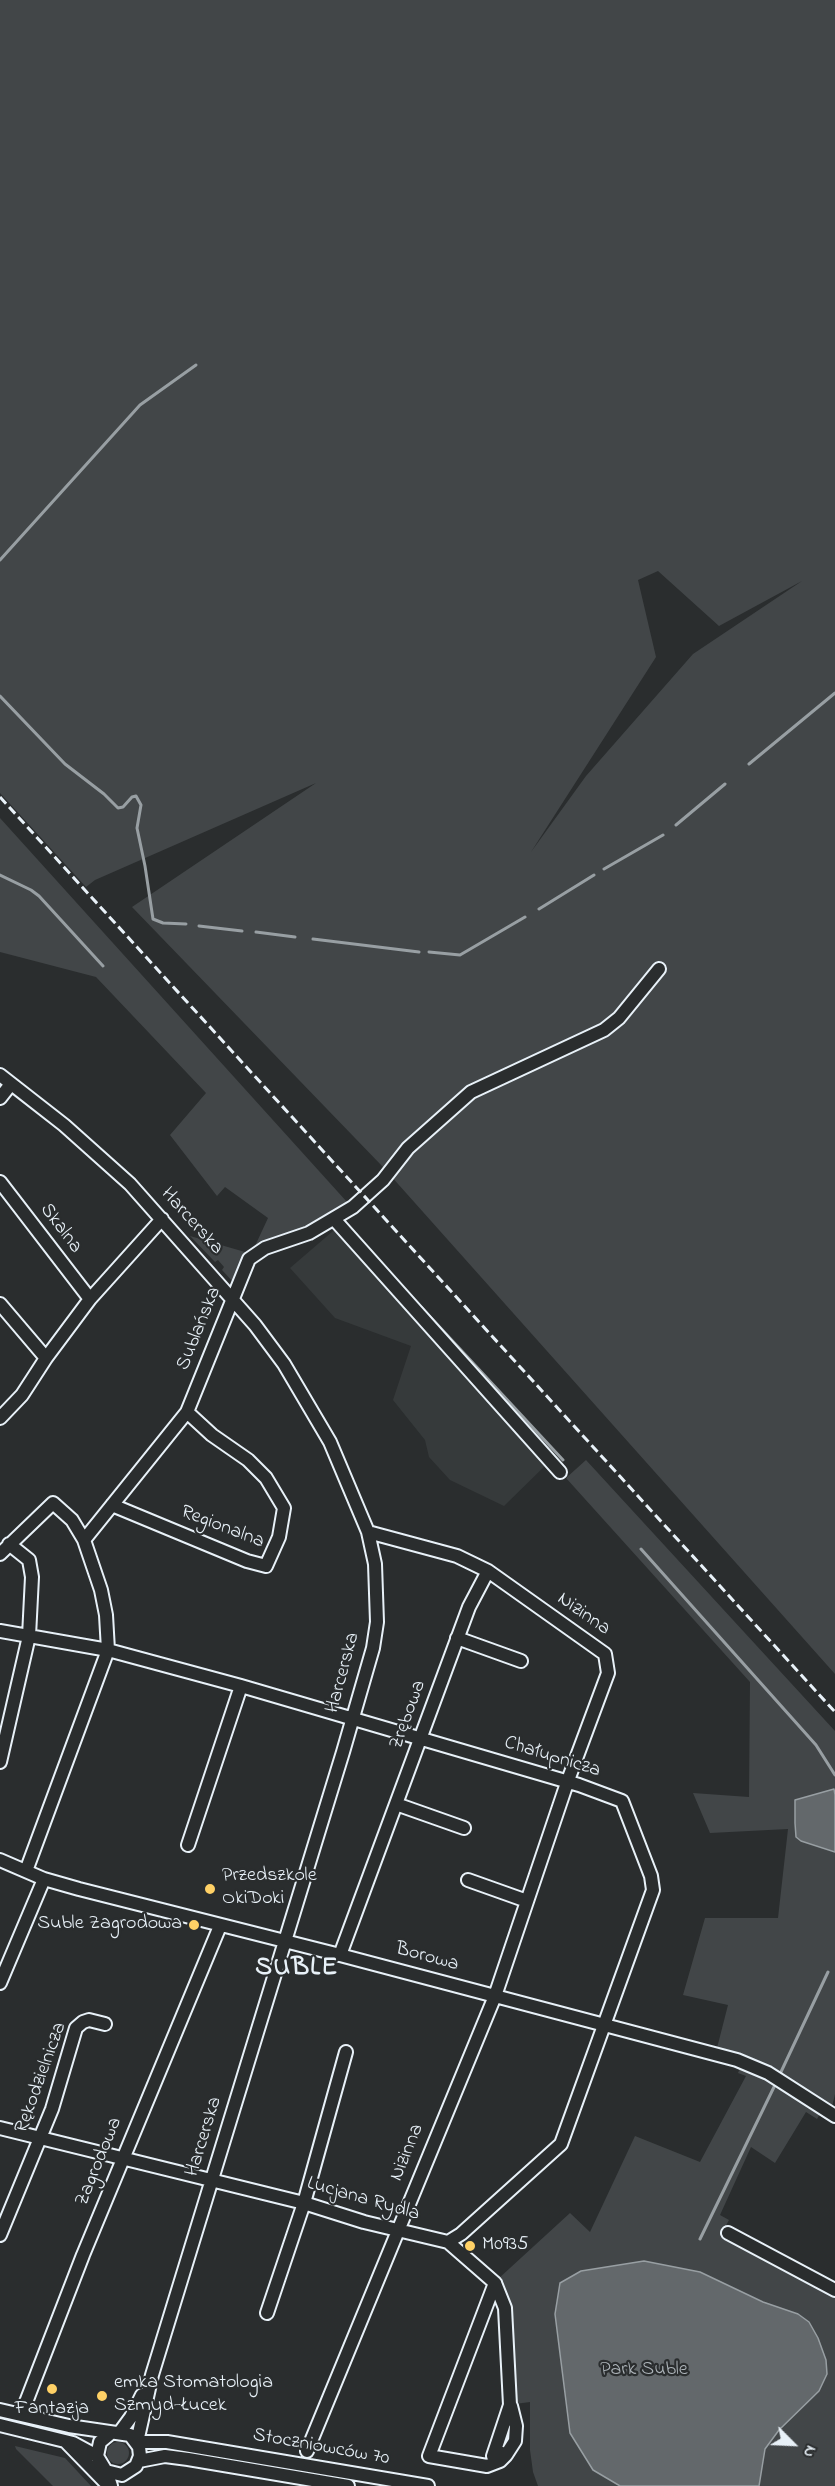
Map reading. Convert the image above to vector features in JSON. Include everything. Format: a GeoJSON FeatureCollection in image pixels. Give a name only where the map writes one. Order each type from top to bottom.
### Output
{"type":"FeatureCollection","features":[{"type":"Feature","properties":{"kind":"street","name":"Sublańska"},"geometry":{"type":"LineString","coordinates":[[84,1540],[187,1412],[249,1259],[256,1252],[309,1233],[365,1198],[408,1148],[471,1092],[604,1030],[619,1018],[660,969]]}},
{"type":"Feature","properties":{"kind":"street","name":"Harcerska"},"geometry":{"type":"LineString","coordinates":[[0,1075],[73,1132],[130,1184],[255,1325],[284,1364],[330,1442],[368,1532],[375,1564],[377,1622],[373,1648],[152,2375],[137,2442]]}},
{"type":"Feature","properties":{"kind":"street"},"geometry":{"type":"LineString","coordinates":[[0,1098],[11,1084]]}},
{"type":"Feature","properties":{"kind":"street","name":"Skalna"},"geometry":{"type":"LineString","coordinates":[[0,1182],[90,1299]]}},
{"type":"Feature","properties":{"kind":"street"},"geometry":{"type":"LineString","coordinates":[[0,1418],[22,1395],[46,1358],[90,1299],[162,1218]]}},
{"type":"Feature","properties":{"kind":"street"},"geometry":{"type":"LineString","coordinates":[[334,1219],[560,1472]]}},
{"type":"Feature","properties":{"kind":"street"},"geometry":{"type":"LineString","coordinates":[[0,1304],[46,1358]]}},
{"type":"Feature","properties":{"kind":"street","name":"Regionalna"},"geometry":{"type":"LineString","coordinates":[[112,1505],[247,1561],[266,1566],[279,1538],[284,1508],[266,1478],[248,1460],[212,1435],[187,1412]]}},
{"type":"Feature","properties":{"kind":"street"},"geometry":{"type":"LineString","coordinates":[[0,1554],[53,1503],[72,1520],[84,1540],[104,1606],[108,1650],[26,1871]]}},
{"type":"Feature","properties":{"kind":"street","name":"Nizinna"},"geometry":{"type":"LineString","coordinates":[[308,2451],[495,1996],[567,1783],[607,1678],[608,1668],[605,1654],[488,1571],[457,1556],[368,1532]]}},
{"type":"Feature","properties":{"kind":"street"},"geometry":{"type":"LineString","coordinates":[[0,1762],[29,1636],[32,1577],[29,1560],[9,1544]]}},
{"type":"Feature","properties":{"kind":"street","name":"Zrębowa"},"geometry":{"type":"LineString","coordinates":[[340,1955],[457,1638],[469,1607],[488,1571]]}},
{"type":"Feature","properties":{"kind":"street","name":"Chałupnicza"},"geometry":{"type":"LineString","coordinates":[[0,1631],[108,1650],[241,1686],[622,1801],[651,1876],[653,1890],[604,2025]]}},
{"type":"Feature","properties":{"kind":"street"},"geometry":{"type":"LineString","coordinates":[[457,1638],[521,1661]]}},
{"type":"Feature","properties":{"kind":"street"},"geometry":{"type":"LineString","coordinates":[[188,1845],[241,1686]]}},
{"type":"Feature","properties":{"kind":"street"},"geometry":{"type":"LineString","coordinates":[[396,1804],[464,1828]]}},
{"type":"Feature","properties":{"kind":"street","name":"Borowa"},"geometry":{"type":"LineString","coordinates":[[0,1860],[44,1879],[752,2065],[835,2116]]}},
{"type":"Feature","properties":{"kind":"street"},"geometry":{"type":"LineString","coordinates":[[0,1983],[44,1879]]}},
{"type":"Feature","properties":{"kind":"street"},"geometry":{"type":"LineString","coordinates":[[468,1880],[526,1901]]}},
{"type":"Feature","properties":{"kind":"street","name":"Zagrodowa"},"geometry":{"type":"LineString","coordinates":[[21,2415],[122,2160],[220,1926]]}},
{"type":"Feature","properties":{"kind":"street","name":"Rękodzielnicza"},"geometry":{"type":"LineString","coordinates":[[0,2235],[41,2140],[76,2028],[89,2020],[105,2024]]}},
{"type":"Feature","properties":{"kind":"street"},"geometry":{"type":"LineString","coordinates":[[495,2283],[429,2456],[480,2466],[488,2463],[500,2453],[510,2405],[505,2308],[495,2283],[448,2242],[461,2234],[561,2144],[604,2025]]}},
{"type":"Feature","properties":{"kind":"street"},"geometry":{"type":"LineString","coordinates":[[267,2313],[304,2203],[346,2052]]}},
{"type":"Feature","properties":{"kind":"street","name":"Lucjana Rydla"},"geometry":{"type":"LineString","coordinates":[[0,2128],[122,2160],[304,2203],[448,2242]]}},
{"type":"Feature","properties":{"kind":"street"},"geometry":{"type":"LineString","coordinates":[[728,2233],[835,2290]]}},
{"type":"Feature","properties":{"kind":"street","name":"Harcerska"},"geometry":{"type":"LineString","coordinates":[[115,2432],[135,2411],[152,2375]]}},
{"type":"Feature","properties":{"kind":"street"},"geometry":{"type":"LineString","coordinates":[[0,2410],[130,2435],[137,2442],[140,2451],[129,2486]]}},
{"type":"Feature","properties":{"kind":"street"},"geometry":{"type":"LineString","coordinates":[[143,2414],[148,2433],[156,2439],[167,2442]]}},
{"type":"Feature","properties":{"kind":"street"},"geometry":{"type":"LineString","coordinates":[[0,2424],[82,2446],[97,2456],[106,2471],[110,2486]]}},
{"type":"Feature","properties":{"kind":"street"},"geometry":{"type":"LineString","coordinates":[[97,2456],[100,2442],[115,2432]]}},
{"type":"Feature","properties":{"kind":"street"},"geometry":{"type":"LineString","coordinates":[[65,2441],[110,2486]]}},
{"type":"Feature","properties":{"kind":"street","name":"Stoczniowców 70"},"geometry":{"type":"LineString","coordinates":[[137,2442],[167,2442],[428,2486]]}},
{"type":"Feature","properties":{"kind":"street","name":"Stoczniowców 70"},"geometry":{"type":"LineString","coordinates":[[136,2465],[165,2456],[348,2486]]}},
{"type":"Feature","properties":{"kind":"street"},"geometry":{"type":"LineString","coordinates":[[106,2471],[122,2475],[136,2465]]}},
{"type":"Feature","properties":{"kind":"shaded area"},"geometry":{"type":"Polygon","coordinates":[[[340,1225],[550,1461],[504,1506],[450,1480],[429,1457],[425,1440],[393,1400],[411,1346],[335,1318],[290,1268],[340,1225]]]}},
{"type":"Feature","properties":{"kind":"shaded area"},"geometry":{"type":"Polygon","coordinates":[[[834,1789],[835,1852],[801,1841],[796,1837],[795,1823],[795,1800],[834,1789]]]}},
{"type":"Feature","properties":{"kind":"shaded area","name":"Park Suble"},"geometry":{"type":"Polygon","coordinates":[[[644,2261],[700,2272],[763,2302],[798,2314],[809,2322],[818,2338],[826,2360],[827,2374],[819,2391],[779,2430],[765,2449],[759,2486],[620,2486],[593,2470],[570,2433],[555,2314],[560,2283],[581,2271],[644,2261]]]}},
{"type":"Feature","properties":{"kind":"green space"},"geometry":{"type":"Polygon","coordinates":[[[0,0],[835,0],[835,1674],[382,1166],[132,907],[316,783],[95,880],[86,887],[0,793],[0,0]],[[658,571],[638,580],[656,657],[531,852],[586,776],[693,654],[802,581],[719,626],[658,571]]]}},
{"type":"Feature","properties":{"kind":"green space"},"geometry":{"type":"Polygon","coordinates":[[[0,818],[347,1202],[288,1236],[255,1246],[268,1218],[225,1187],[217,1196],[170,1135],[206,1093],[96,977],[0,952],[0,818]]]}},
{"type":"Feature","properties":{"kind":"green space"},"geometry":{"type":"Polygon","coordinates":[[[190,1236],[245,1252],[246,1255],[233,1282],[222,1270],[224,1267],[218,1260],[215,1262],[190,1236]]]}},
{"type":"Feature","properties":{"kind":"green space"},"geometry":{"type":"Polygon","coordinates":[[[586,1460],[835,1731],[835,2094],[832,2107],[744,2056],[717,2048],[728,2005],[683,1995],[705,1918],[778,1918],[788,1829],[710,1833],[693,1793],[749,1797],[750,1682],[566,1478],[586,1460]]]}},
{"type":"Feature","properties":{"kind":"green space","name":"Park Suble"},"geometry":{"type":"Polygon","coordinates":[[[741,2066],[772,2081],[820,2114],[817,2119],[806,2112],[775,2163],[751,2147],[720,2215],[729,2220],[723,2231],[835,2290],[835,2486],[538,2486],[533,2472],[530,2450],[530,2402],[515,2404],[513,2314],[498,2279],[570,2213],[590,2232],[635,2136],[700,2162],[746,2076],[738,2073],[741,2066]]]}},
{"type":"Feature","properties":{"kind":"green space"},"geometry":{"type":"Polygon","coordinates":[[[118,2442],[126,2445],[129,2453],[126,2461],[118,2464],[110,2461],[107,2453],[110,2445],[118,2442]]]}},
{"type":"Feature","properties":{"kind":"green space"},"geometry":{"type":"Polygon","coordinates":[[[15,2446],[65,2458],[91,2486],[53,2486],[15,2446]]]}},
{"type":"Feature","properties":{"kind":"waterway"},"geometry":{"type":"LineString","coordinates":[[0,560],[140,405],[196,365]]}},
{"type":"Feature","properties":{"kind":"waterway"},"geometry":{"type":"LineString","coordinates":[[749,764],[835,693]]}},
{"type":"Feature","properties":{"kind":"waterway"},"geometry":{"type":"LineString","coordinates":[[0,696],[65,764],[104,794],[118,808],[123,807],[132,797],[136,796],[141,805],[137,828],[153,919],[163,923],[186,924]]}},
{"type":"Feature","properties":{"kind":"waterway"},"geometry":{"type":"LineString","coordinates":[[676,825],[725,784]]}},
{"type":"Feature","properties":{"kind":"waterway"},"geometry":{"type":"LineString","coordinates":[[604,869],[663,835]]}},
{"type":"Feature","properties":{"kind":"waterway"},"geometry":{"type":"LineString","coordinates":[[0,875],[39,896],[103,966]]}},
{"type":"Feature","properties":{"kind":"waterway"},"geometry":{"type":"LineString","coordinates":[[539,909],[594,875]]}},
{"type":"Feature","properties":{"kind":"waterway"},"geometry":{"type":"LineString","coordinates":[[429,952],[460,955],[525,917]]}},
{"type":"Feature","properties":{"kind":"waterway"},"geometry":{"type":"LineString","coordinates":[[199,926],[242,931]]}},
{"type":"Feature","properties":{"kind":"waterway"},"geometry":{"type":"LineString","coordinates":[[256,932],[295,937]]}},
{"type":"Feature","properties":{"kind":"waterway"},"geometry":{"type":"LineString","coordinates":[[313,939],[419,952]]}},
{"type":"Feature","properties":{"kind":"waterway"},"geometry":{"type":"LineString","coordinates":[[421,1307],[563,1460]]}},
{"type":"Feature","properties":{"kind":"waterway"},"geometry":{"type":"LineString","coordinates":[[641,1549],[816,1745],[835,1775]]}},
{"type":"Feature","properties":{"kind":"waterway"},"geometry":{"type":"LineString","coordinates":[[780,2074],[828,1972]]}},
{"type":"Feature","properties":{"kind":"waterway"},"geometry":{"type":"LineString","coordinates":[[700,2239],[774,2087]]}},
{"type":"Feature","properties":{"kind":"railway"},"geometry":{"type":"LineString","coordinates":[[0,797],[835,1712]]}},
{"type":"Feature","properties":{"kind":"place","name":"Przedszkole OkiDoki"},"geometry":{"type":"Point","coordinates":[210,1889]}},
{"type":"Feature","properties":{"kind":"place","name":"Suble Zagrodowa"},"geometry":{"type":"Point","coordinates":[194,1925]}},
{"type":"Feature","properties":{"kind":"place","name":"M0935"},"geometry":{"type":"Point","coordinates":[470,2246]}},
{"type":"Feature","properties":{"kind":"place","name":"Fantazja"},"geometry":{"type":"Point","coordinates":[52,2389]}},
{"type":"Feature","properties":{"kind":"place","name":"emka Stomatologia Szmyd-Łucek"},"geometry":{"type":"Point","coordinates":[102,2396]}},
{"type":"Feature","properties":{"kind":"district","name":"SUBLE"},"geometry":{"type":"Point","coordinates":[297,1970]}}]}
